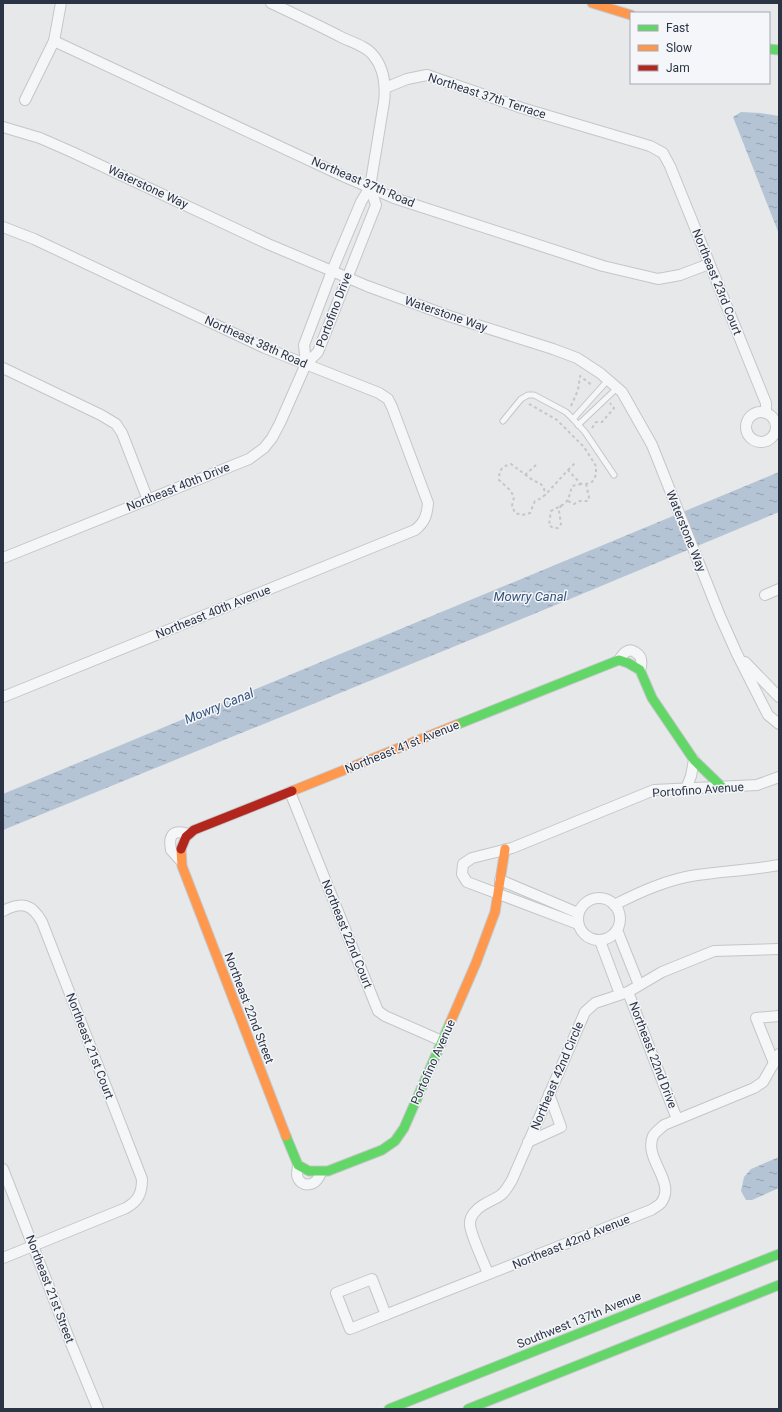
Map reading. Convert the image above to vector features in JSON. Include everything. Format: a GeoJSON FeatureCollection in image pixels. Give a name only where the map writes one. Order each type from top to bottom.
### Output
{"type":"FeatureCollection","features":[{"type":"Feature","properties":{"kind":"main road"},"geometry":{"type":"LineString","coordinates":[[592,3],[630,14]]}},
{"type":"Feature","properties":{"kind":"main road","name":"Northeast 41st Avenue"},"geometry":{"type":"LineString","coordinates":[[188,834],[194,830],[624,661]]}},
{"type":"Feature","properties":{"kind":"main road"},"geometry":{"type":"LineString","coordinates":[[640,670],[652,698],[694,760],[722,787]]}},
{"type":"Feature","properties":{"kind":"main road","name":"Northeast 22nd Street"},"geometry":{"type":"LineString","coordinates":[[188,834],[181,845],[180,860],[298,1165]]}},
{"type":"Feature","properties":{"kind":"main road","name":"Portofino Avenue"},"geometry":{"type":"LineString","coordinates":[[298,1165],[310,1171],[328,1171],[382,1150],[395,1141],[404,1128],[476,963],[495,912],[505,849]]}},
{"type":"Feature","properties":{"kind":"main road","name":"Southwest 137th Avenue"},"geometry":{"type":"LineString","coordinates":[[389,1409],[779,1254]]}},
{"type":"Feature","properties":{"kind":"main road"},"geometry":{"type":"LineString","coordinates":[[468,1409],[779,1285]]}},
{"type":"Feature","properties":{"kind":"street"},"geometry":{"type":"LineString","coordinates":[[25,100],[54,41],[61,3]]}},
{"type":"Feature","properties":{"kind":"street"},"geometry":{"type":"LineString","coordinates":[[271,3],[358,45],[372,54],[384,74],[385,88]]}},
{"type":"Feature","properties":{"kind":"street","name":"Northeast 37th Road"},"geometry":{"type":"LineString","coordinates":[[54,41],[401,200],[603,266],[658,280],[680,275],[709,264]]}},
{"type":"Feature","properties":{"kind":"street","name":"Northeast 37th Terrace"},"geometry":{"type":"LineString","coordinates":[[385,88],[407,79],[427,75],[522,108],[650,146],[663,153]]}},
{"type":"Feature","properties":{"kind":"street","name":"Portofino Drive"},"geometry":{"type":"LineString","coordinates":[[306,364],[304,345],[361,202],[370,187],[385,88]]}},
{"type":"Feature","properties":{"kind":"street","name":"Waterstone Way"},"geometry":{"type":"LineString","coordinates":[[3,127],[40,138],[72,152],[268,244],[332,272],[449,316],[553,348],[576,358],[600,373],[622,392],[652,445],[720,616],[737,654],[768,715],[779,724]]}},
{"type":"Feature","properties":{"kind":"street","name":"Northeast 23rd Court"},"geometry":{"type":"LineString","coordinates":[[663,153],[670,166],[766,403],[766,413]]}},
{"type":"Feature","properties":{"kind":"street","name":"Portofino Drive"},"geometry":{"type":"LineString","coordinates":[[306,364],[318,352],[376,205],[370,187]]}},
{"type":"Feature","properties":{"kind":"street","name":"Northeast 38th Road"},"geometry":{"type":"LineString","coordinates":[[3,227],[34,239],[265,348],[379,393],[388,399],[428,503],[426,515],[422,524]]}},
{"type":"Feature","properties":{"kind":"street","name":"Northeast 40th Drive"},"geometry":{"type":"LineString","coordinates":[[3,558],[249,459],[264,448],[272,438],[306,364]]}},
{"type":"Feature","properties":{"kind":"street"},"geometry":{"type":"LineString","coordinates":[[3,368],[101,415],[116,424],[122,433],[148,500]]}},
{"type":"Feature","properties":{"kind":"street","name":"Northeast 40th Avenue"},"geometry":{"type":"LineString","coordinates":[[3,698],[415,530],[422,524]]}},
{"type":"Feature","properties":{"kind":"street"},"geometry":{"type":"LineString","coordinates":[[765,595],[779,589]]}},
{"type":"Feature","properties":{"kind":"street"},"geometry":{"type":"LineString","coordinates":[[624,661],[623,654],[628,651],[632,650],[638,653],[642,661],[640,670]]}},
{"type":"Feature","properties":{"kind":"street","name":"Waterstone Way"},"geometry":{"type":"LineString","coordinates":[[737,654],[779,697]]}},
{"type":"Feature","properties":{"kind":"street"},"geometry":{"type":"LineString","coordinates":[[686,789],[692,776],[694,760]]}},
{"type":"Feature","properties":{"kind":"street","name":"Portofino Avenue"},"geometry":{"type":"LineString","coordinates":[[498,894],[467,882],[462,874],[463,864],[472,858],[512,848],[654,790],[757,785],[779,777]]}},
{"type":"Feature","properties":{"kind":"street","name":"Northeast 22nd Court"},"geometry":{"type":"LineString","coordinates":[[290,792],[378,1011],[385,1016],[442,1042]]}},
{"type":"Feature","properties":{"kind":"street"},"geometry":{"type":"LineString","coordinates":[[180,860],[171,850],[170,840],[172,835],[176,832],[188,834]]}},
{"type":"Feature","properties":{"kind":"street"},"geometry":{"type":"LineString","coordinates":[[614,905],[643,890],[696,875],[755,870],[779,865]]}},
{"type":"Feature","properties":{"kind":"street"},"geometry":{"type":"LineString","coordinates":[[500,880],[578,913]]}},
{"type":"Feature","properties":{"kind":"street"},"geometry":{"type":"LineString","coordinates":[[498,894],[578,924]]}},
{"type":"Feature","properties":{"kind":"street"},"geometry":{"type":"LineString","coordinates":[[603,899],[614,905],[618,910],[619,923],[617,930],[613,935],[600,941],[584,935],[578,924],[578,913],[581,907],[591,900],[603,899]]}},
{"type":"Feature","properties":{"kind":"street","name":"Northeast 21st Court"},"geometry":{"type":"LineString","coordinates":[[3,911],[14,906],[24,905],[32,908],[42,922],[142,1180],[140,1196],[126,1208],[33,1246]]}},
{"type":"Feature","properties":{"kind":"street","name":"Northeast 22nd Drive"},"geometry":{"type":"LineString","coordinates":[[617,930],[640,985]]}},
{"type":"Feature","properties":{"kind":"street","name":"Northeast 22nd Drive"},"geometry":{"type":"LineString","coordinates":[[600,941],[678,1119]]}},
{"type":"Feature","properties":{"kind":"street","name":"Northeast 42nd Circle"},"geometry":{"type":"LineString","coordinates":[[488,1274],[473,1235],[470,1225],[471,1218],[475,1211],[482,1206],[499,1198],[505,1192],[512,1180],[585,1012],[595,1003],[624,993],[662,972],[714,951],[779,949]]}},
{"type":"Feature","properties":{"kind":"street"},"geometry":{"type":"LineString","coordinates":[[774,1063],[756,1018],[779,1016]]}},
{"type":"Feature","properties":{"kind":"street"},"geometry":{"type":"LineString","coordinates":[[678,1119],[754,1088],[763,1082],[779,1054]]}},
{"type":"Feature","properties":{"kind":"street"},"geometry":{"type":"LineString","coordinates":[[528,1142],[561,1127],[549,1094]]}},
{"type":"Feature","properties":{"kind":"street","name":"Northeast 42nd Avenue"},"geometry":{"type":"LineString","coordinates":[[386,1315],[372,1279],[336,1293],[350,1329],[386,1315],[650,1210],[661,1203],[665,1193],[664,1182],[651,1147],[654,1136],[664,1124],[678,1119]]}},
{"type":"Feature","properties":{"kind":"street"},"geometry":{"type":"LineString","coordinates":[[298,1165],[297,1174],[299,1180],[303,1183],[315,1183],[321,1172]]}},
{"type":"Feature","properties":{"kind":"street","name":"Northeast 21st Street"},"geometry":{"type":"LineString","coordinates":[[3,1169],[98,1409]]}},
{"type":"Feature","properties":{"kind":"street"},"geometry":{"type":"LineString","coordinates":[[3,1258],[33,1246]]}},
{"type":"Feature","properties":{"kind":"lane"},"geometry":{"type":"LineString","coordinates":[[573,419],[608,380]]}},
{"type":"Feature","properties":{"kind":"lane"},"geometry":{"type":"LineString","coordinates":[[578,425],[617,388]]}},
{"type":"Feature","properties":{"kind":"lane"},"geometry":{"type":"LineString","coordinates":[[503,421],[521,399],[528,395],[534,396],[566,412],[585,432],[614,475]]}},
{"type":"Feature","properties":{"kind":"path"},"geometry":{"type":"LineString","coordinates":[[521,399],[557,420],[584,447],[596,466],[596,475],[592,482],[572,486],[568,501],[551,510],[549,525],[553,528],[558,528],[561,524],[559,511],[561,505]]}},
{"type":"Feature","properties":{"kind":"path"},"geometry":{"type":"LineString","coordinates":[[545,496],[544,488],[540,483],[534,481],[510,464],[503,467],[499,472],[499,480],[510,490],[514,497],[512,506],[515,512],[522,515],[530,513],[534,501],[545,496],[576,462]]}},
{"type":"Feature","properties":{"kind":"path"},"geometry":{"type":"LineString","coordinates":[[526,475],[537,464]]}},
{"type":"Feature","properties":{"kind":"path"},"geometry":{"type":"LineString","coordinates":[[568,470],[581,484]]}},
{"type":"Feature","properties":{"kind":"path"},"geometry":{"type":"LineString","coordinates":[[568,501],[574,504],[580,501],[588,501],[589,497],[586,484]]}},
{"type":"Feature","properties":{"kind":"water"},"geometry":{"type":"Polygon","coordinates":[[[741,112],[779,116],[779,234],[733,117],[741,112]]]}},
{"type":"Feature","properties":{"kind":"water","name":"Mowry Canal"},"geometry":{"type":"Polygon","coordinates":[[[779,472],[779,512],[529,616],[3,830],[3,794],[779,472]]]}},
{"type":"Feature","properties":{"kind":"water"},"geometry":{"type":"Polygon","coordinates":[[[779,1157],[779,1188],[752,1200],[746,1200],[741,1191],[744,1177],[751,1169],[779,1157]]]}},
{"type":"Feature","properties":{"kind":"traffic: fast"},"geometry":{"type":"LineString","coordinates":[[770,49],[779,50]]}},
{"type":"Feature","properties":{"kind":"traffic: fast"},"geometry":{"type":"LineString","coordinates":[[456,725],[619,660],[640,670],[652,698],[694,760],[722,787]]}},
{"type":"Feature","properties":{"kind":"traffic: fast"},"geometry":{"type":"LineString","coordinates":[[286,1136],[298,1165],[309,1171],[328,1171],[382,1150],[395,1141],[404,1128],[450,1023]]}},
{"type":"Feature","properties":{"kind":"traffic: fast"},"geometry":{"type":"LineString","coordinates":[[389,1409],[779,1254]]}},
{"type":"Feature","properties":{"kind":"traffic: fast"},"geometry":{"type":"LineString","coordinates":[[468,1409],[779,1285]]}},
{"type":"Feature","properties":{"kind":"traffic: slow"},"geometry":{"type":"LineString","coordinates":[[592,3],[630,15]]}},
{"type":"Feature","properties":{"kind":"traffic: slow"},"geometry":{"type":"LineString","coordinates":[[292,791],[456,725]]}},
{"type":"Feature","properties":{"kind":"traffic: slow"},"geometry":{"type":"LineString","coordinates":[[181,849],[182,866],[286,1136]]}},
{"type":"Feature","properties":{"kind":"traffic: slow"},"geometry":{"type":"LineString","coordinates":[[450,1023],[476,963],[495,912],[505,849]]}},
{"type":"Feature","properties":{"kind":"traffic: jam"},"geometry":{"type":"LineString","coordinates":[[181,849],[186,837],[194,830],[292,791]]}}]}
